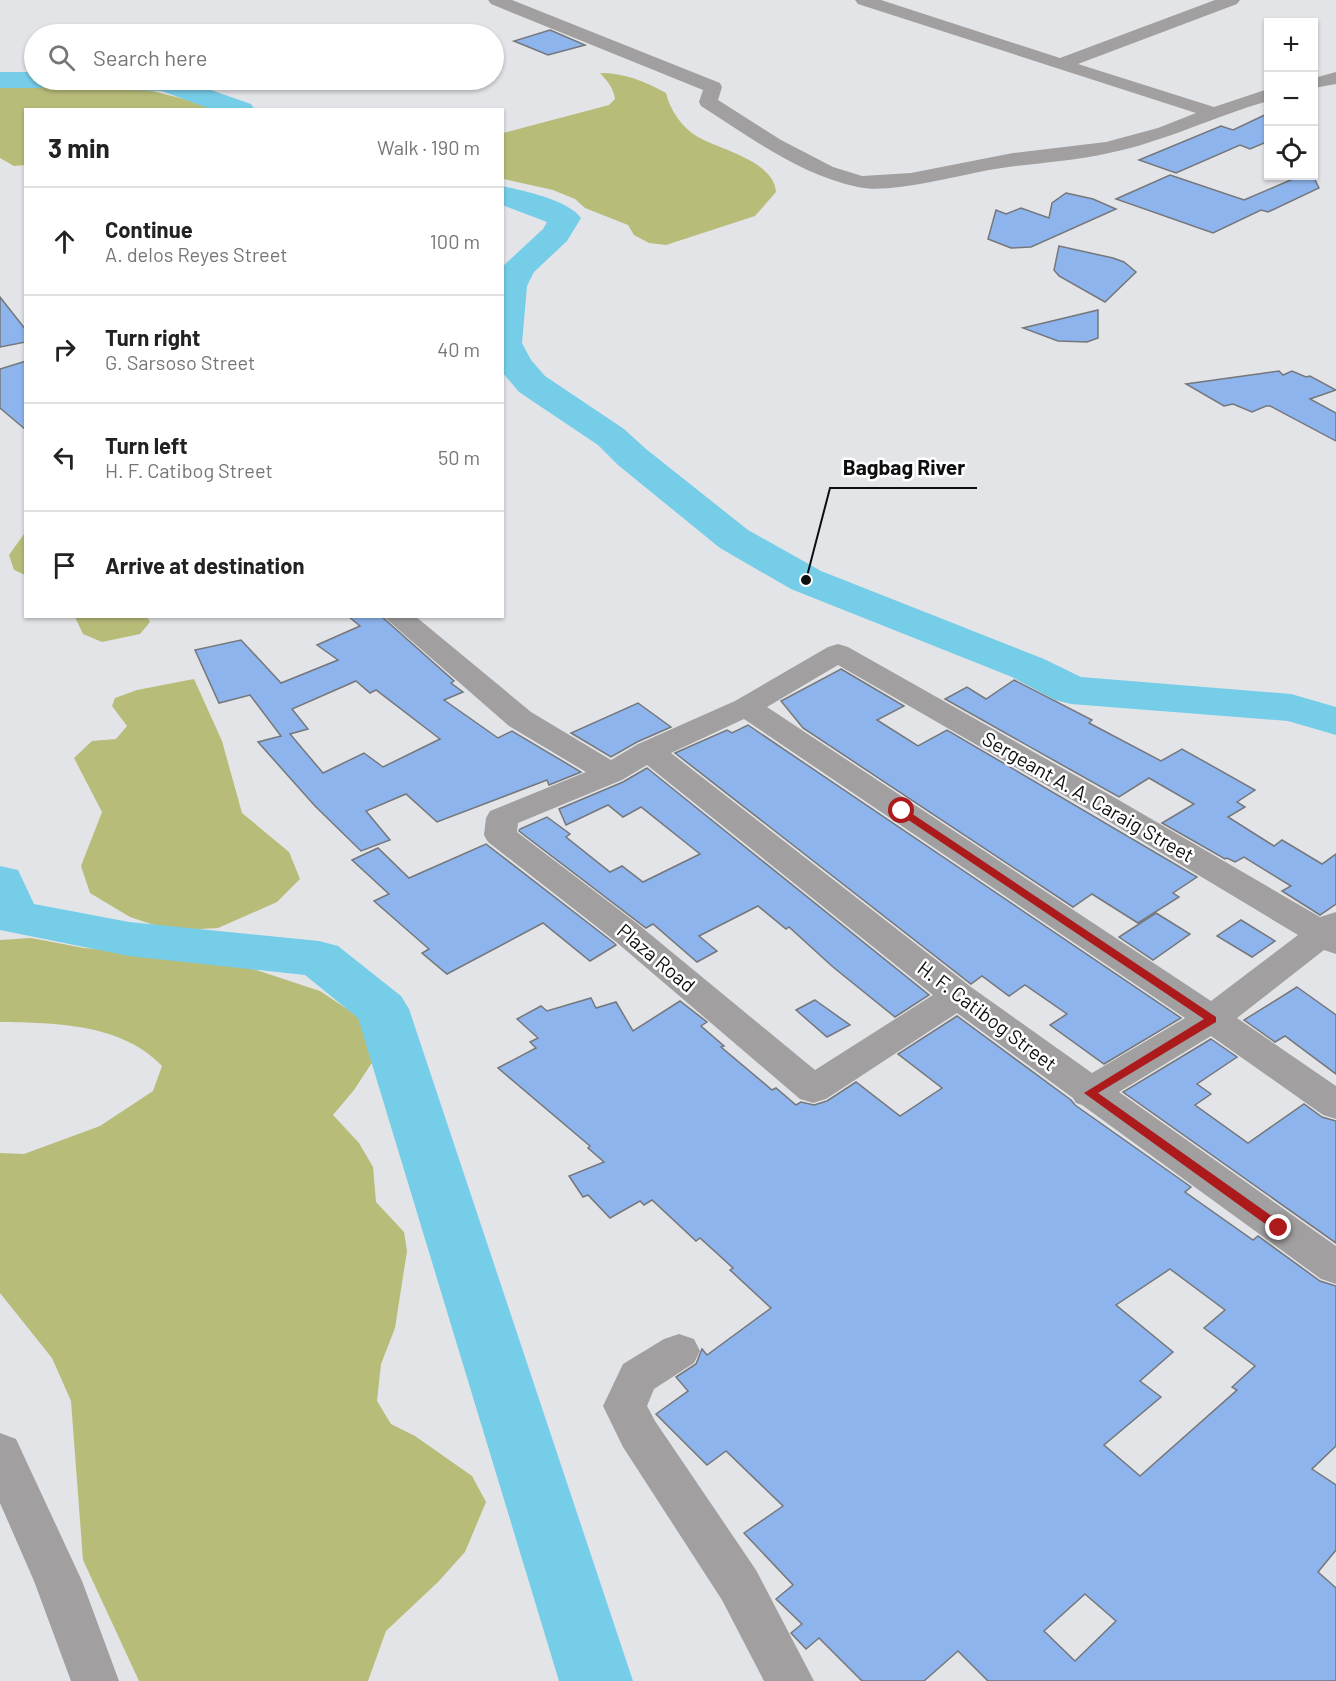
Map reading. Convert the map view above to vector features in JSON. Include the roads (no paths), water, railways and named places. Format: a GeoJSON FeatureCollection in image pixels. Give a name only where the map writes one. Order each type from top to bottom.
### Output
{"type":"FeatureCollection","features":[{"type":"Feature","properties":{"kind":"street"},"geometry":{"type":"LineString","coordinates":[[497,0],[713,87],[708,102],[736,120],[774,144],[826,171],[861,182],[911,179],[1013,159],[1107,148],[1165,132],[1264,97]]}},
{"type":"Feature","properties":{"kind":"street"},"geometry":{"type":"LineString","coordinates":[[864,0],[1215,113]]}},
{"type":"Feature","properties":{"kind":"street"},"geometry":{"type":"LineString","coordinates":[[1061,64],[1231,0]]}},
{"type":"Feature","properties":{"kind":"street"},"geometry":{"type":"LineString","coordinates":[[1318,82],[1336,78]]}},
{"type":"Feature","properties":{"kind":"street"},"geometry":{"type":"LineString","coordinates":[[399,618],[520,718],[611,773]]}},
{"type":"Feature","properties":{"kind":"street","name":"Plaza Road"},"geometry":{"type":"LineString","coordinates":[[838,653],[746,707],[649,751],[611,773],[502,818],[500,835],[627,933],[813,1089],[958,996]]}},
{"type":"Feature","properties":{"kind":"street","name":"Sergeant A. A. Caraig Street"},"geometry":{"type":"LineString","coordinates":[[838,653],[1332,933]]}},
{"type":"Feature","properties":{"kind":"street"},"geometry":{"type":"LineString","coordinates":[[746,707],[1212,1019],[1336,1106]]}},
{"type":"Feature","properties":{"kind":"street","name":"H. F. Catibog Street"},"geometry":{"type":"LineString","coordinates":[[649,751],[958,996],[1089,1093],[1336,1268]]}},
{"type":"Feature","properties":{"kind":"street"},"geometry":{"type":"LineString","coordinates":[[1089,1093],[1212,1019],[1332,933]]}},
{"type":"Feature","properties":{"kind":"street"},"geometry":{"type":"LineString","coordinates":[[679,1351],[638,1377],[625,1406],[639,1434],[739,1585],[790,1681]]}},
{"type":"Feature","properties":{"kind":"street"},"geometry":{"type":"LineString","coordinates":[[0,1452],[58,1581],[95,1681]]}},
{"type":"Feature","properties":{"kind":"waterway"},"geometry":{"type":"LineString","coordinates":[[0,80],[24,80]]}},
{"type":"Feature","properties":{"kind":"waterway"},"geometry":{"type":"LineString","coordinates":[[185,90],[235,108]]}},
{"type":"Feature","properties":{"kind":"waterway"},"geometry":{"type":"LineString","coordinates":[[504,196],[542,207],[565,218],[556,234],[519,267],[510,286],[504,343]]}},
{"type":"Feature","properties":{"kind":"waterway"},"geometry":{"type":"LineString","coordinates":[[504,343],[515,364],[532,384],[611,437],[632,457],[734,539],[806,580],[1028,668],[1071,690],[1291,708],[1336,721]]}},
{"type":"Feature","properties":{"kind":"waterway"},"geometry":{"type":"LineString","coordinates":[[0,882],[14,917],[129,939],[319,959],[382,1009],[596,1681]]}},
{"type":"Feature","properties":{"kind":"place","name":"Bagbag River"},"geometry":{"type":"Point","coordinates":[806,580]}}]}
